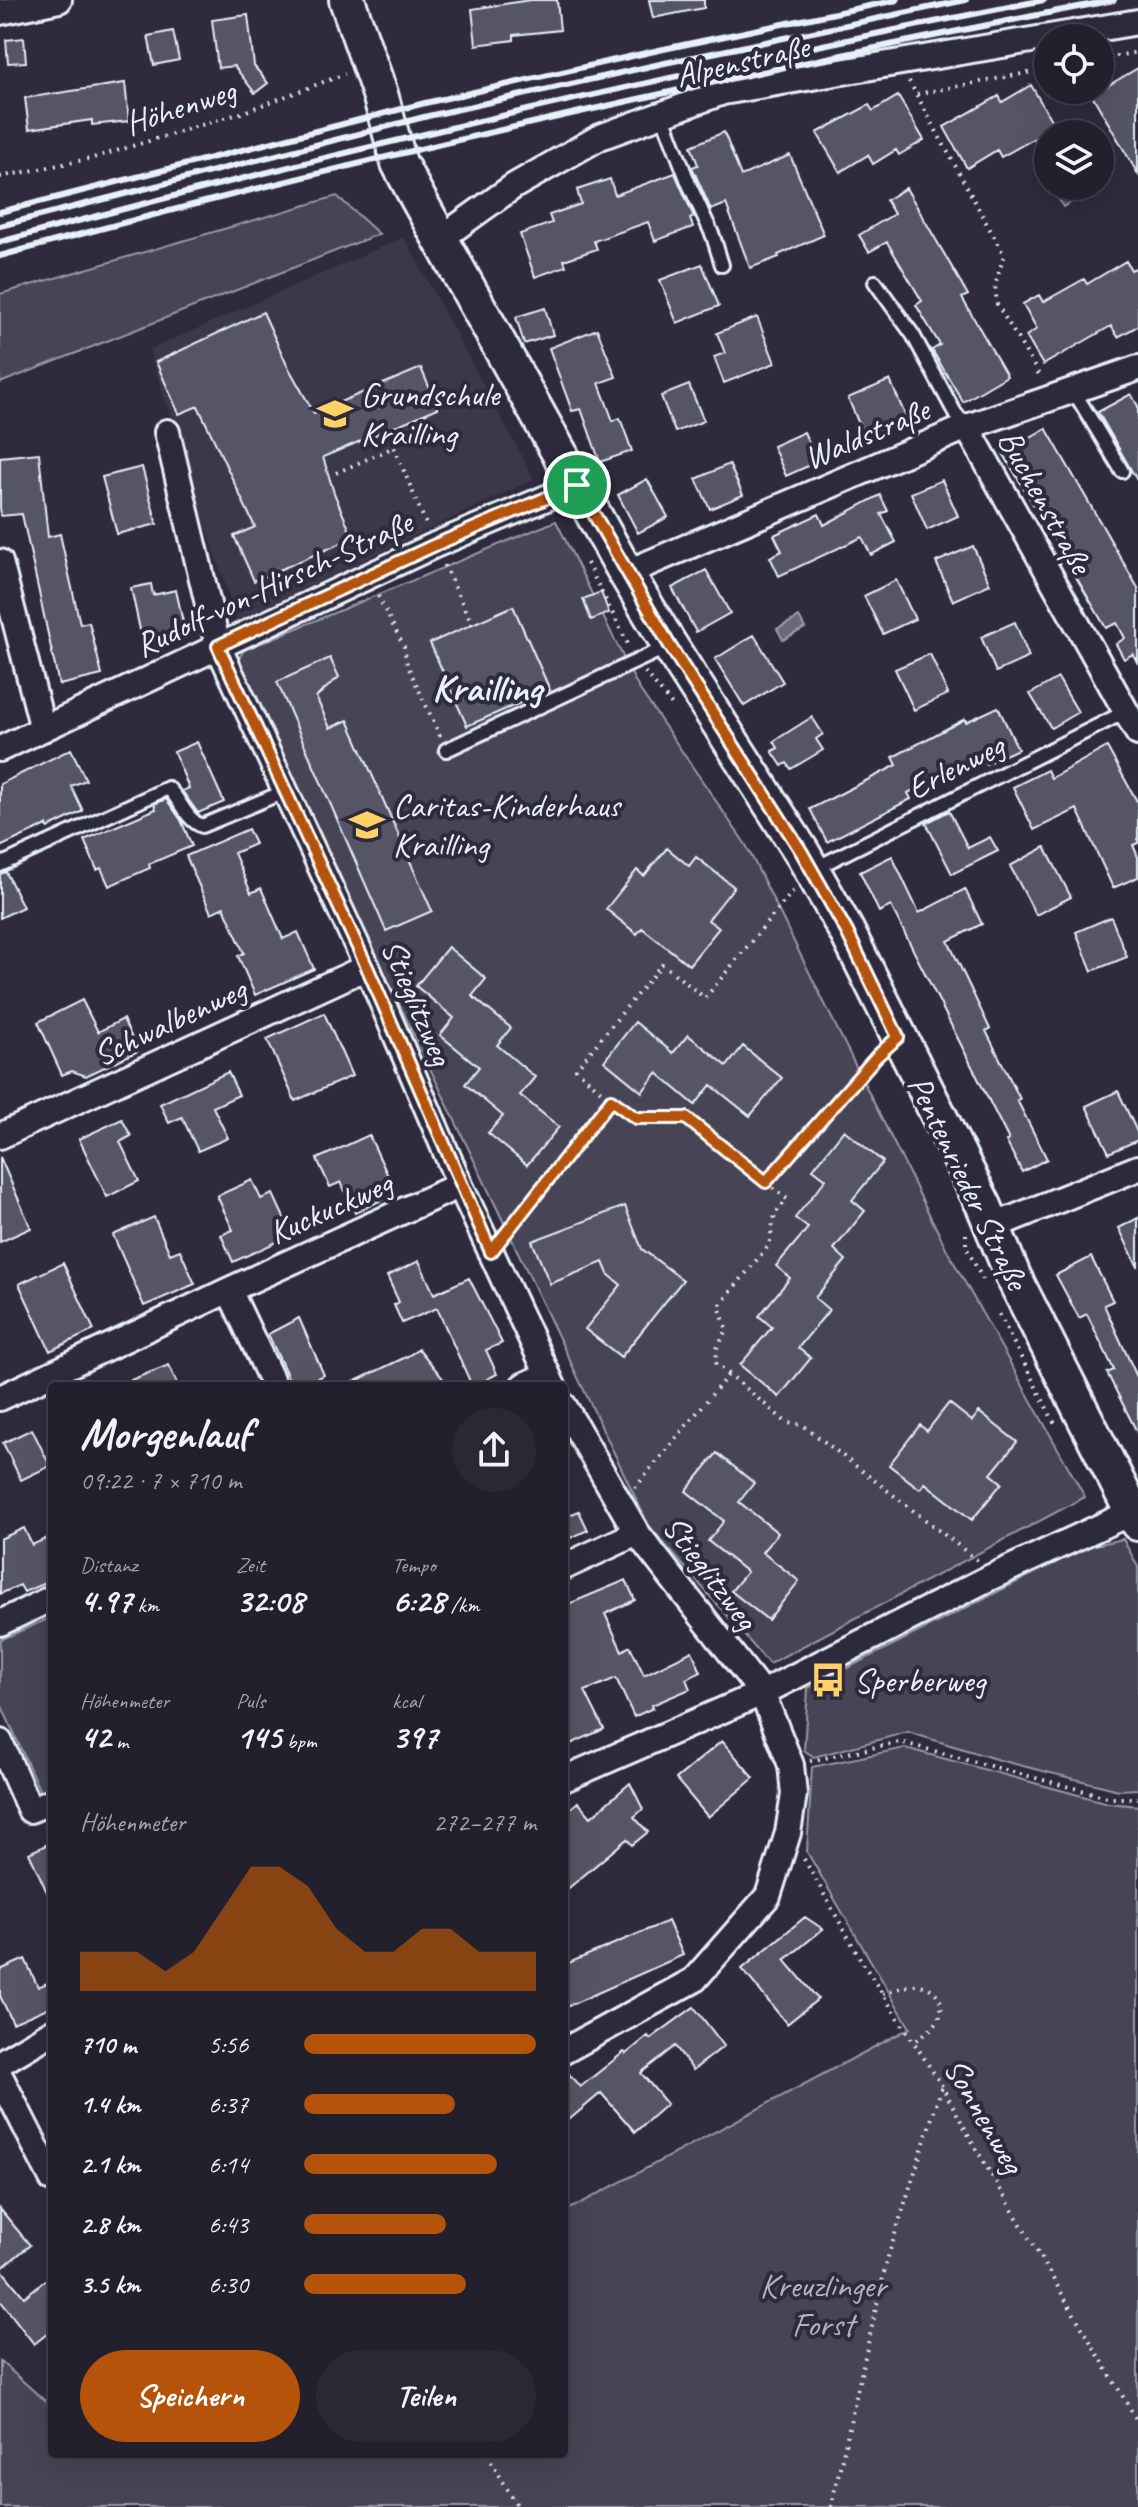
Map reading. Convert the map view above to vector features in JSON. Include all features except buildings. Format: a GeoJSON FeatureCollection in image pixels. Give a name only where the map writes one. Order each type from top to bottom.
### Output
{"type":"FeatureCollection","features":[{"type":"Feature","properties":{"kind":"street"},"geometry":{"type":"LineString","coordinates":[[0,12],[59,0]]}},
{"type":"Feature","properties":{"kind":"street","name":"Pentenrieder Straße"},"geometry":{"type":"LineString","coordinates":[[347,0],[380,94],[399,163],[626,573],[801,851],[847,932],[888,1047],[994,1226],[1013,1276],[1134,1506]]}},
{"type":"Feature","properties":{"kind":"street","name":"Alpenstraße"},"geometry":{"type":"LineString","coordinates":[[440,239],[514,186],[600,137],[723,92],[1138,22]]}},
{"type":"Feature","properties":{"kind":"street","name":"Waldstraße"},"geometry":{"type":"LineString","coordinates":[[626,573],[967,427],[1138,368]]}},
{"type":"Feature","properties":{"kind":"street","name":"Buchenstraße"},"geometry":{"type":"LineString","coordinates":[[967,427],[1127,697],[1138,733]]}},
{"type":"Feature","properties":{"kind":"street","name":"Stieglitzweg"},"geometry":{"type":"LineString","coordinates":[[167,432],[218,646],[367,967],[460,1185],[550,1381]]}},
{"type":"Feature","properties":{"kind":"street","name":"Rudolf-von-Hirsch-Straße"},"geometry":{"type":"LineString","coordinates":[[0,749],[435,545],[577,485]]}},
{"type":"Feature","properties":{"kind":"street"},"geometry":{"type":"LineString","coordinates":[[0,562],[43,729]]}},
{"type":"Feature","properties":{"kind":"street","name":"Schwalbenweg"},"geometry":{"type":"LineString","coordinates":[[0,1136],[367,967]]}},
{"type":"Feature","properties":{"kind":"street"},"geometry":{"type":"LineString","coordinates":[[994,1226],[1138,1168]]}},
{"type":"Feature","properties":{"kind":"street","name":"Kuckuckweg"},"geometry":{"type":"LineString","coordinates":[[0,1398],[460,1185]]}},
{"type":"Feature","properties":{"kind":"street"},"geometry":{"type":"LineString","coordinates":[[229,1290],[271,1379]]}},
{"type":"Feature","properties":{"kind":"street","name":"Stieglitzweg"},"geometry":{"type":"LineString","coordinates":[[568,1413],[637,1533],[762,1693],[791,1765],[794,1794],[788,1833],[768,1896],[694,1980],[568,2049]]}},
{"type":"Feature","properties":{"kind":"street"},"geometry":{"type":"LineString","coordinates":[[568,1777],[762,1693],[1134,1506]]}},
{"type":"Feature","properties":{"kind":"street"},"geometry":{"type":"LineString","coordinates":[[568,1565],[637,1533]]}},
{"type":"Feature","properties":{"kind":"street"},"geometry":{"type":"LineString","coordinates":[[0,1623],[48,1600]]}},
{"type":"Feature","properties":{"kind":"street"},"geometry":{"type":"LineString","coordinates":[[0,1742],[10,1794],[30,1810],[48,1803]]}},
{"type":"Feature","properties":{"kind":"street"},"geometry":{"type":"LineString","coordinates":[[0,2063],[48,2034]]}},
{"type":"Feature","properties":{"kind":"street"},"geometry":{"type":"LineString","coordinates":[[0,2076],[48,2171]]}},
{"type":"Feature","properties":{"kind":"lane"},"geometry":{"type":"LineString","coordinates":[[662,114],[722,265]]}},
{"type":"Feature","properties":{"kind":"lane"},"geometry":{"type":"LineString","coordinates":[[875,282],[913,335],[955,413],[967,427]]}},
{"type":"Feature","properties":{"kind":"lane"},"geometry":{"type":"LineString","coordinates":[[1063,394],[1122,471]]}},
{"type":"Feature","properties":{"kind":"lane"},"geometry":{"type":"LineString","coordinates":[[446,750],[670,646]]}},
{"type":"Feature","properties":{"kind":"lane","name":"Erlenweg"},"geometry":{"type":"LineString","coordinates":[[811,870],[1127,697]]}},
{"type":"Feature","properties":{"kind":"lane"},"geometry":{"type":"LineString","coordinates":[[0,865],[168,788],[176,795],[191,822],[202,826],[286,791]]}},
{"type":"Feature","properties":{"kind":"path"},"geometry":{"type":"LineString","coordinates":[[1114,56],[1138,52]]}},
{"type":"Feature","properties":{"kind":"path"},"geometry":{"type":"LineString","coordinates":[[899,62],[1004,255],[995,286],[997,304],[1063,394]]}},
{"type":"Feature","properties":{"kind":"path","name":"Höhenweg"},"geometry":{"type":"LineString","coordinates":[[0,177],[93,158],[241,113],[370,67]]}},
{"type":"Feature","properties":{"kind":"path"},"geometry":{"type":"LineString","coordinates":[[916,94],[1034,72]]}},
{"type":"Feature","properties":{"kind":"path"},"geometry":{"type":"LineString","coordinates":[[336,473],[394,447],[435,545]]}},
{"type":"Feature","properties":{"kind":"path"},"geometry":{"type":"LineString","coordinates":[[582,554],[636,661],[676,710]]}},
{"type":"Feature","properties":{"kind":"path"},"geometry":{"type":"LineString","coordinates":[[448,573],[472,624]]}},
{"type":"Feature","properties":{"kind":"path"},"geometry":{"type":"LineString","coordinates":[[369,576],[404,647],[407,664],[446,750]]}},
{"type":"Feature","properties":{"kind":"path"},"geometry":{"type":"LineString","coordinates":[[811,870],[705,998],[662,964],[576,1069],[636,1118],[686,1118],[787,1199],[775,1214],[769,1245],[719,1306],[727,1330],[717,1348],[716,1363],[787,1423],[803,1425],[975,1557],[989,1578]]}},
{"type":"Feature","properties":{"kind":"path"},"geometry":{"type":"LineString","coordinates":[[885,1069],[888,1047]]}},
{"type":"Feature","properties":{"kind":"path"},"geometry":{"type":"LineString","coordinates":[[766,1182],[888,1047]]}},
{"type":"Feature","properties":{"kind":"path"},"geometry":{"type":"LineString","coordinates":[[491,1252],[611,1100]]}},
{"type":"Feature","properties":{"kind":"path"},"geometry":{"type":"LineString","coordinates":[[621,1505],[728,1375]]}},
{"type":"Feature","properties":{"kind":"path"},"geometry":{"type":"LineString","coordinates":[[791,1765],[900,1742],[1111,1798],[1138,1798]]}},
{"type":"Feature","properties":{"kind":"path","name":"Sonnenweg"},"geometry":{"type":"LineString","coordinates":[[788,1833],[883,1994],[942,2086],[1138,2422]]}},
{"type":"Feature","properties":{"kind":"path"},"geometry":{"type":"LineString","coordinates":[[883,1994],[919,1985],[937,1994],[942,2004],[939,2018],[914,2042]]}},
{"type":"Feature","properties":{"kind":"path"},"geometry":{"type":"LineString","coordinates":[[831,2507],[887,2260],[942,2086]]}},
{"type":"Feature","properties":{"kind":"path"},"geometry":{"type":"LineString","coordinates":[[489,2458],[518,2507]]}},
{"type":"Feature","properties":{"kind":"shaded area","name":"Grundschule Krailling"},"geometry":{"type":"Polygon","coordinates":[[[404,237],[534,479],[237,621],[149,350],[404,237]]]}},
{"type":"Feature","properties":{"kind":"green space"},"geometry":{"type":"Polygon","coordinates":[[[337,196],[379,234],[0,383],[0,294],[337,196]]]}},
{"type":"Feature","properties":{"kind":"green space"},"geometry":{"type":"Polygon","coordinates":[[[1059,200],[1076,200],[1063,207],[1059,200]]]}},
{"type":"Feature","properties":{"kind":"green space"},"geometry":{"type":"Polygon","coordinates":[[[556,521],[638,687],[746,845],[948,1252],[1085,1497],[769,1664],[649,1526],[236,663],[244,650],[556,521]]]}},
{"type":"Feature","properties":{"kind":"green space"},"geometry":{"type":"Polygon","coordinates":[[[1123,1539],[1138,1567],[1138,1789],[1119,1790],[999,1760],[908,1732],[814,1757],[804,1750],[808,1688],[1086,1547],[1123,1539]]]}},
{"type":"Feature","properties":{"kind":"green space"},"geometry":{"type":"Polygon","coordinates":[[[48,1619],[48,1793],[42,1796],[0,1702],[0,1640],[48,1619]]]}},
{"type":"Feature","properties":{"kind":"green space","name":"Kreuzlinger Forst"},"geometry":{"type":"Polygon","coordinates":[[[905,1748],[1108,1803],[1138,1806],[1138,2507],[0,2507],[0,2361],[48,2403],[48,2458],[568,2458],[568,2210],[910,2028],[807,1852],[812,1767],[905,1748]]]}},
{"type":"Feature","properties":{"kind":"water"},"geometry":{"type":"Polygon","coordinates":[[[799,617],[805,628],[783,640],[777,629],[799,617]]]}},
{"type":"Feature","properties":{"kind":"railway"},"geometry":{"type":"LineString","coordinates":[[0,212],[425,103],[897,0]]}},
{"type":"Feature","properties":{"kind":"railway"},"geometry":{"type":"LineString","coordinates":[[0,226],[428,116],[966,0]]}},
{"type":"Feature","properties":{"kind":"railway"},"geometry":{"type":"LineString","coordinates":[[0,242],[389,142],[781,54],[1044,0]]}},
{"type":"Feature","properties":{"kind":"railway"},"geometry":{"type":"LineString","coordinates":[[0,256],[277,184],[694,86],[1114,0]]}},
{"type":"Feature","properties":{"kind":"place","name":"Grundschule Krailling"},"geometry":{"type":"Point","coordinates":[335,414]}},
{"type":"Feature","properties":{"kind":"place","name":"Caritas-Kinderhaus Krailling"},"geometry":{"type":"Point","coordinates":[367,825]}},
{"type":"Feature","properties":{"kind":"place","name":"Sperberweg"},"geometry":{"type":"Point","coordinates":[828,1680]}},
{"type":"Feature","properties":{"kind":"district","name":"Krailling"},"geometry":{"type":"Point","coordinates":[487,688]}},
{"type":"Feature","properties":{"kind":"route"},"geometry":{"type":"LineString","coordinates":[[577,485],[670,646],[801,851],[847,932],[898,1037],[877,1056],[766,1182],[686,1118],[636,1118],[611,1100],[491,1252],[367,967],[218,646],[435,545],[577,485]]}}]}
